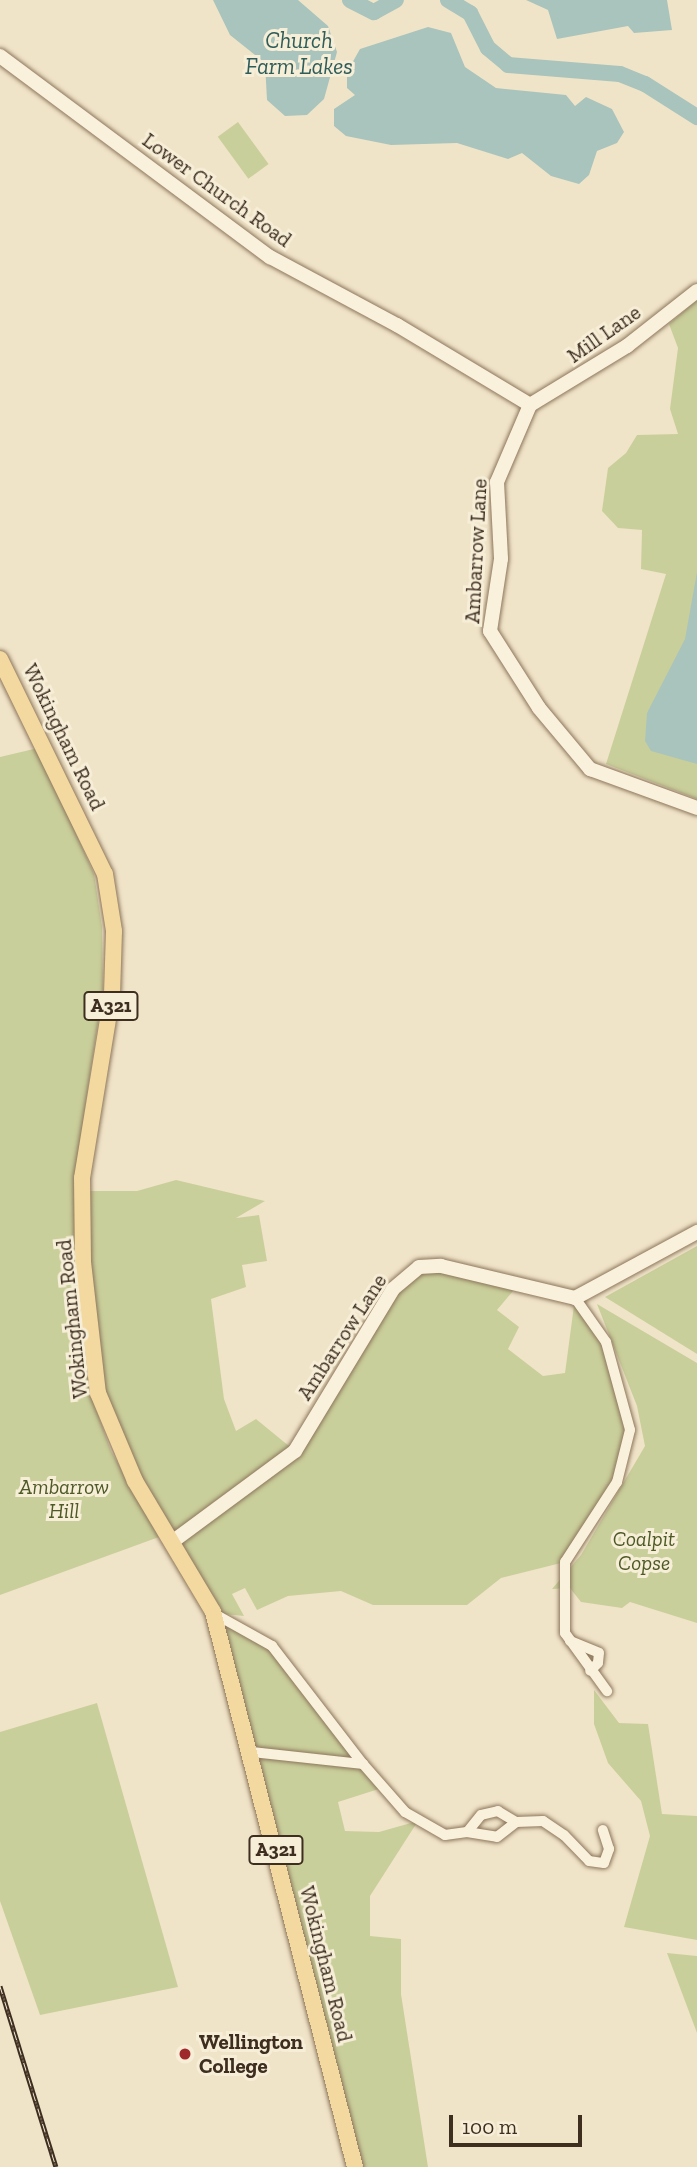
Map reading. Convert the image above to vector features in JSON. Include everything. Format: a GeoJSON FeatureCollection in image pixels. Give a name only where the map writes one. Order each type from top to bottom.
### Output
{"type":"FeatureCollection","features":[{"type":"Feature","properties":{"kind":"main road","name":"Wokingham Road"},"geometry":{"type":"LineString","coordinates":[[0,659],[105,874],[114,931],[112,995],[82,1178],[83,1262],[98,1394],[124,1459],[213,1612],[252,1752],[355,2167]]}},
{"type":"Feature","properties":{"kind":"street","name":"Lower Church Road"},"geometry":{"type":"LineString","coordinates":[[0,56],[270,257],[397,325],[530,405]]}},
{"type":"Feature","properties":{"kind":"street","name":"Mill Lane"},"geometry":{"type":"LineString","coordinates":[[530,405],[627,346],[697,290]]}},
{"type":"Feature","properties":{"kind":"street","name":"Ambarrow Lane"},"geometry":{"type":"LineString","coordinates":[[530,405],[497,482],[501,559],[490,631],[532,699],[590,769],[697,808]]}},
{"type":"Feature","properties":{"kind":"street"},"geometry":{"type":"LineString","coordinates":[[607,1691],[570,1641],[562,1599],[565,1562],[617,1482],[630,1430],[606,1342],[575,1298],[697,1232]]}},
{"type":"Feature","properties":{"kind":"street","name":"Ambarrow Lane"},"geometry":{"type":"LineString","coordinates":[[172,1542],[295,1451],[393,1289],[419,1267],[441,1266],[575,1298]]}},
{"type":"Feature","properties":{"kind":"street"},"geometry":{"type":"LineString","coordinates":[[213,1612],[272,1646],[363,1765],[405,1812],[432,1831],[445,1835],[467,1832],[497,1837],[516,1822]]}},
{"type":"Feature","properties":{"kind":"street"},"geometry":{"type":"LineString","coordinates":[[570,1641],[599,1653],[598,1663],[590,1671]]}},
{"type":"Feature","properties":{"kind":"street"},"geometry":{"type":"LineString","coordinates":[[252,1752],[363,1765]]}},
{"type":"Feature","properties":{"kind":"street"},"geometry":{"type":"LineString","coordinates":[[467,1832],[481,1815],[498,1811],[516,1822],[543,1821],[589,1861],[604,1863],[609,1849],[603,1830]]}},
{"type":"Feature","properties":{"kind":"green space"},"geometry":{"type":"Polygon","coordinates":[[[238,122],[269,164],[248,179],[218,137],[238,122]]]}},
{"type":"Feature","properties":{"kind":"green space"},"geometry":{"type":"Polygon","coordinates":[[[697,300],[697,799],[606,764],[666,574],[641,569],[642,530],[618,528],[602,511],[608,468],[626,453],[637,435],[678,434],[670,409],[678,348],[669,324],[697,300]]]}},
{"type":"Feature","properties":{"kind":"green space","name":"Ambarrow Hill"},"geometry":{"type":"Polygon","coordinates":[[[38,748],[94,874],[102,927],[103,989],[81,1135],[77,1199],[91,1395],[111,1451],[159,1537],[0,1595],[0,757],[38,748]]]}},
{"type":"Feature","properties":{"kind":"green space"},"geometry":{"type":"Polygon","coordinates":[[[176,1180],[265,1201],[236,1218],[259,1215],[267,1261],[242,1265],[246,1287],[211,1299],[224,1399],[236,1431],[256,1419],[295,1451],[393,1289],[419,1267],[518,1285],[497,1310],[519,1327],[508,1349],[543,1376],[565,1373],[575,1298],[606,1342],[630,1430],[617,1482],[565,1562],[501,1578],[467,1605],[373,1605],[341,1591],[288,1596],[257,1610],[245,1588],[232,1594],[244,1616],[215,1613],[272,1646],[385,1787],[338,1802],[345,1831],[379,1832],[418,1821],[370,1896],[370,1936],[401,1939],[401,1994],[428,2167],[355,2167],[213,1612],[98,1393],[82,1191],[137,1191],[176,1180]]]}},
{"type":"Feature","properties":{"kind":"green space"},"geometry":{"type":"Polygon","coordinates":[[[697,1246],[697,1354],[605,1297],[697,1246]]]}},
{"type":"Feature","properties":{"kind":"green space","name":"Coalpit Copse"},"geometry":{"type":"Polygon","coordinates":[[[597,1304],[697,1363],[697,1623],[630,1602],[622,1608],[581,1602],[570,1588],[552,1589],[581,1555],[645,1446],[637,1406],[597,1304]]]}},
{"type":"Feature","properties":{"kind":"green space"},"geometry":{"type":"Polygon","coordinates":[[[594,1690],[619,1723],[648,1724],[662,1814],[697,1816],[697,1940],[624,1927],[650,1836],[641,1801],[608,1763],[594,1724],[594,1690]]]}},
{"type":"Feature","properties":{"kind":"green space"},"geometry":{"type":"Polygon","coordinates":[[[97,1703],[178,1987],[40,2015],[0,1901],[0,1732],[97,1703]]]}},
{"type":"Feature","properties":{"kind":"green space"},"geometry":{"type":"Polygon","coordinates":[[[667,1953],[697,1956],[697,2033],[667,1953]]]}},
{"type":"Feature","properties":{"kind":"water","name":"Church Farm Lakes"},"geometry":{"type":"Polygon","coordinates":[[[213,0],[298,0],[328,26],[337,52],[324,99],[307,115],[285,116],[267,100],[265,63],[230,35],[213,0]]]}},
{"type":"Feature","properties":{"kind":"water"},"geometry":{"type":"Polygon","coordinates":[[[526,0],[667,0],[672,30],[634,33],[628,26],[557,39],[548,10],[526,0]]]}},
{"type":"Feature","properties":{"kind":"water"},"geometry":{"type":"Polygon","coordinates":[[[428,27],[451,33],[465,67],[496,88],[566,95],[575,106],[586,97],[612,109],[624,132],[617,143],[597,151],[589,175],[579,184],[551,176],[522,153],[508,159],[457,143],[391,145],[346,136],[334,126],[334,109],[355,95],[347,88],[347,72],[360,49],[428,27]]]}},
{"type":"Feature","properties":{"kind":"water"},"geometry":{"type":"Polygon","coordinates":[[[697,572],[697,764],[651,751],[645,741],[647,713],[685,639],[697,572]]]}},
{"type":"Feature","properties":{"kind":"waterway"},"geometry":{"type":"LineString","coordinates":[[350,0],[374,12],[396,0]]}},
{"type":"Feature","properties":{"kind":"waterway"},"geometry":{"type":"LineString","coordinates":[[448,0],[470,13],[488,48],[508,65],[620,74],[645,84],[697,117]]}},
{"type":"Feature","properties":{"kind":"railway"},"geometry":{"type":"LineString","coordinates":[[0,1986],[56,2167]]}},
{"type":"Feature","properties":{"kind":"place","name":"Wellington College"},"geometry":{"type":"Point","coordinates":[185,2054]}}]}
